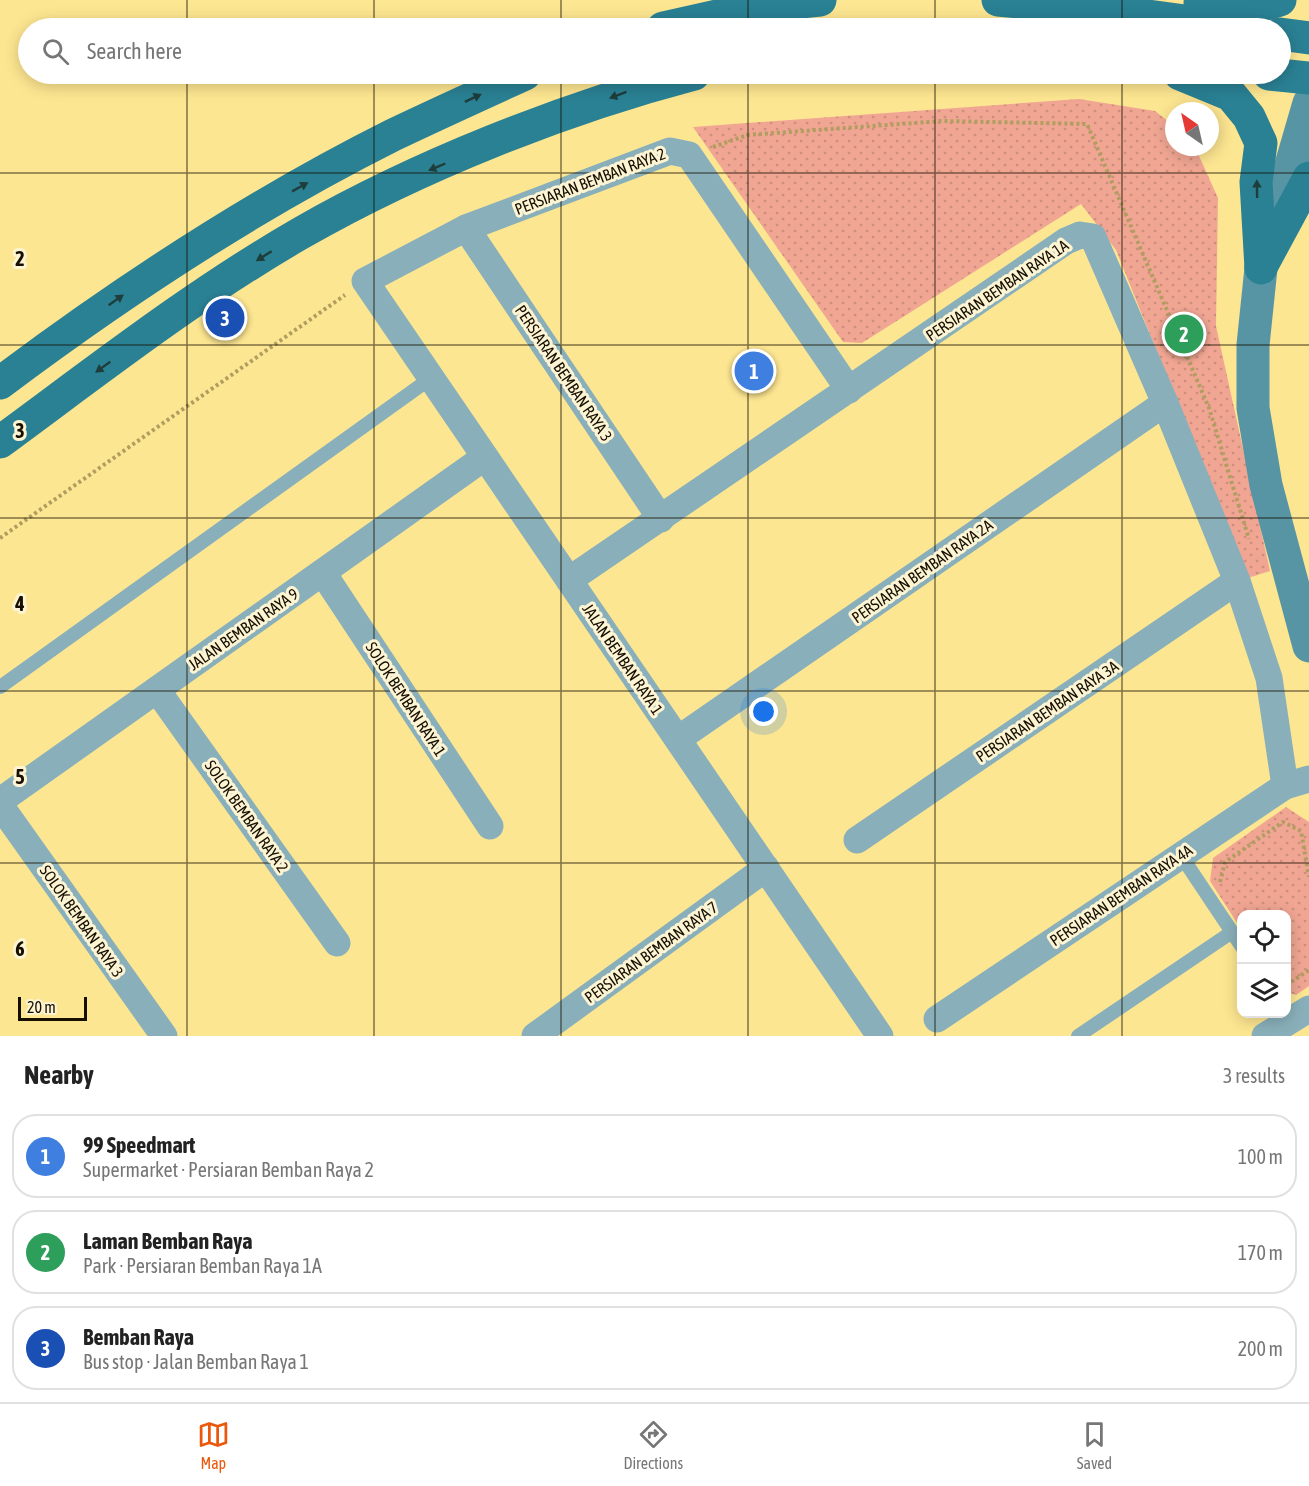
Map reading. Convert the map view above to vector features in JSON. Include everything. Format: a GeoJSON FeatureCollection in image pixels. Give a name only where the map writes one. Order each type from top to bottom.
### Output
{"type":"FeatureCollection","features":[{"type":"Feature","properties":{"kind":"main road"},"geometry":{"type":"LineString","coordinates":[[708,18],[762,6],[820,0]]}},
{"type":"Feature","properties":{"kind":"main road"},"geometry":{"type":"LineString","coordinates":[[998,0],[1160,18]]}},
{"type":"Feature","properties":{"kind":"main road"},"geometry":{"type":"LineString","coordinates":[[1175,0],[1253,8],[1280,0]]}},
{"type":"Feature","properties":{"kind":"main road"},"geometry":{"type":"LineString","coordinates":[[1291,35],[1309,38]]}},
{"type":"Feature","properties":{"kind":"main road"},"geometry":{"type":"LineString","coordinates":[[1291,76],[1309,78]]}},
{"type":"Feature","properties":{"kind":"main road"},"geometry":{"type":"LineString","coordinates":[[0,382],[151,276],[244,218],[392,136],[504,84]]}},
{"type":"Feature","properties":{"kind":"main road"},"geometry":{"type":"LineString","coordinates":[[0,442],[145,336],[241,270],[302,233],[400,182],[516,133],[630,90],[654,84]]}},
{"type":"Feature","properties":{"kind":"main road"},"geometry":{"type":"LineString","coordinates":[[1204,84],[1231,95],[1249,117],[1261,143],[1256,182],[1261,268]]}},
{"type":"Feature","properties":{"kind":"main road"},"geometry":{"type":"LineString","coordinates":[[1261,268],[1309,178]]}},
{"type":"Feature","properties":{"kind":"street"},"geometry":{"type":"LineString","coordinates":[[1309,103],[1261,268],[1252,345],[1253,408],[1266,485],[1309,646]]}},
{"type":"Feature","properties":{"kind":"street","name":"PERSIARAN BEMBAN RAYA 2"},"geometry":{"type":"LineString","coordinates":[[365,281],[466,228],[670,150],[689,155],[849,390]]}},
{"type":"Feature","properties":{"kind":"street","name":"PERSIARAN BEMBAN RAYA 3"},"geometry":{"type":"LineString","coordinates":[[466,228],[661,519]]}},
{"type":"Feature","properties":{"kind":"street","name":"PERSIARAN BEMBAN RAYA 1A"},"geometry":{"type":"LineString","coordinates":[[569,580],[1066,241],[1080,235],[1093,237],[1165,403],[1237,581],[1269,678],[1297,782]]}},
{"type":"Feature","properties":{"kind":"street","name":"JALAN BEMBAN RAYA 1"},"geometry":{"type":"LineString","coordinates":[[365,281],[766,868],[871,1033]]}},
{"type":"Feature","properties":{"kind":"street","name":"PERSIARAN BEMBAN RAYA 2A"},"geometry":{"type":"LineString","coordinates":[[678,739],[1165,403]]}},
{"type":"Feature","properties":{"kind":"street","name":"JALAN BEMBAN RAYA 9"},"geometry":{"type":"LineString","coordinates":[[0,803],[485,457]]}},
{"type":"Feature","properties":{"kind":"street","name":"SOLOK BEMBAN RAYA 1"},"geometry":{"type":"LineString","coordinates":[[322,573],[490,826]]}},
{"type":"Feature","properties":{"kind":"street","name":"PERSIARAN BEMBAN RAYA 3A"},"geometry":{"type":"LineString","coordinates":[[857,840],[1237,581]]}},
{"type":"Feature","properties":{"kind":"street","name":"SOLOK BEMBAN RAYA 2"},"geometry":{"type":"LineString","coordinates":[[157,690],[337,943]]}},
{"type":"Feature","properties":{"kind":"street","name":"PERSIARAN BEMBAN RAYA 4A"},"geometry":{"type":"LineString","coordinates":[[937,1019],[1180,854],[1297,782]]}},
{"type":"Feature","properties":{"kind":"street","name":"SOLOK BEMBAN RAYA 3"},"geometry":{"type":"LineString","coordinates":[[0,803],[164,1036]]}},
{"type":"Feature","properties":{"kind":"street","name":"PERSIARAN BEMBAN RAYA 7"},"geometry":{"type":"LineString","coordinates":[[536,1036],[766,868]]}},
{"type":"Feature","properties":{"kind":"street"},"geometry":{"type":"LineString","coordinates":[[1265,1036],[1295,1014]]}},
{"type":"Feature","properties":{"kind":"lane"},"geometry":{"type":"LineString","coordinates":[[0,687],[431,378]]}},
{"type":"Feature","properties":{"kind":"lane"},"geometry":{"type":"LineString","coordinates":[[1180,854],[1237,940]]}},
{"type":"Feature","properties":{"kind":"lane"},"geometry":{"type":"LineString","coordinates":[[1078,1036],[1232,932]]}},
{"type":"Feature","properties":{"kind":"path"},"geometry":{"type":"LineString","coordinates":[[689,155],[747,135],[942,121],[1087,124],[1209,408],[1251,547]]}},
{"type":"Feature","properties":{"kind":"path"},"geometry":{"type":"LineString","coordinates":[[0,538],[365,281]]}},
{"type":"Feature","properties":{"kind":"path"},"geometry":{"type":"LineString","coordinates":[[1220,881],[1225,862],[1283,822],[1301,831],[1309,877]]}},
{"type":"Feature","properties":{"kind":"path"},"geometry":{"type":"LineString","coordinates":[[1291,981],[1309,970]]}},
{"type":"Feature","properties":{"kind":"shaded area"},"geometry":{"type":"Polygon","coordinates":[[[1079,99],[1155,111],[1165,119],[1165,156],[1199,156],[1218,198],[1216,326],[1270,571],[1248,578],[1116,250],[1081,204],[862,343],[843,342],[693,127],[1079,99]]]}},
{"type":"Feature","properties":{"kind":"shaded area"},"geometry":{"type":"Polygon","coordinates":[[[1286,807],[1309,822],[1309,986],[1296,995],[1291,993],[1291,910],[1237,910],[1237,923],[1210,881],[1213,858],[1286,807]]]}},
{"type":"Feature","properties":{"kind":"place","name":"Bemban Raya"},"geometry":{"type":"Point","coordinates":[225,318]}},
{"type":"Feature","properties":{"kind":"place","name":"Laman Bemban Raya"},"geometry":{"type":"Point","coordinates":[1184,334]}},
{"type":"Feature","properties":{"kind":"place","name":"99 Speedmart"},"geometry":{"type":"Point","coordinates":[754,371]}}]}
